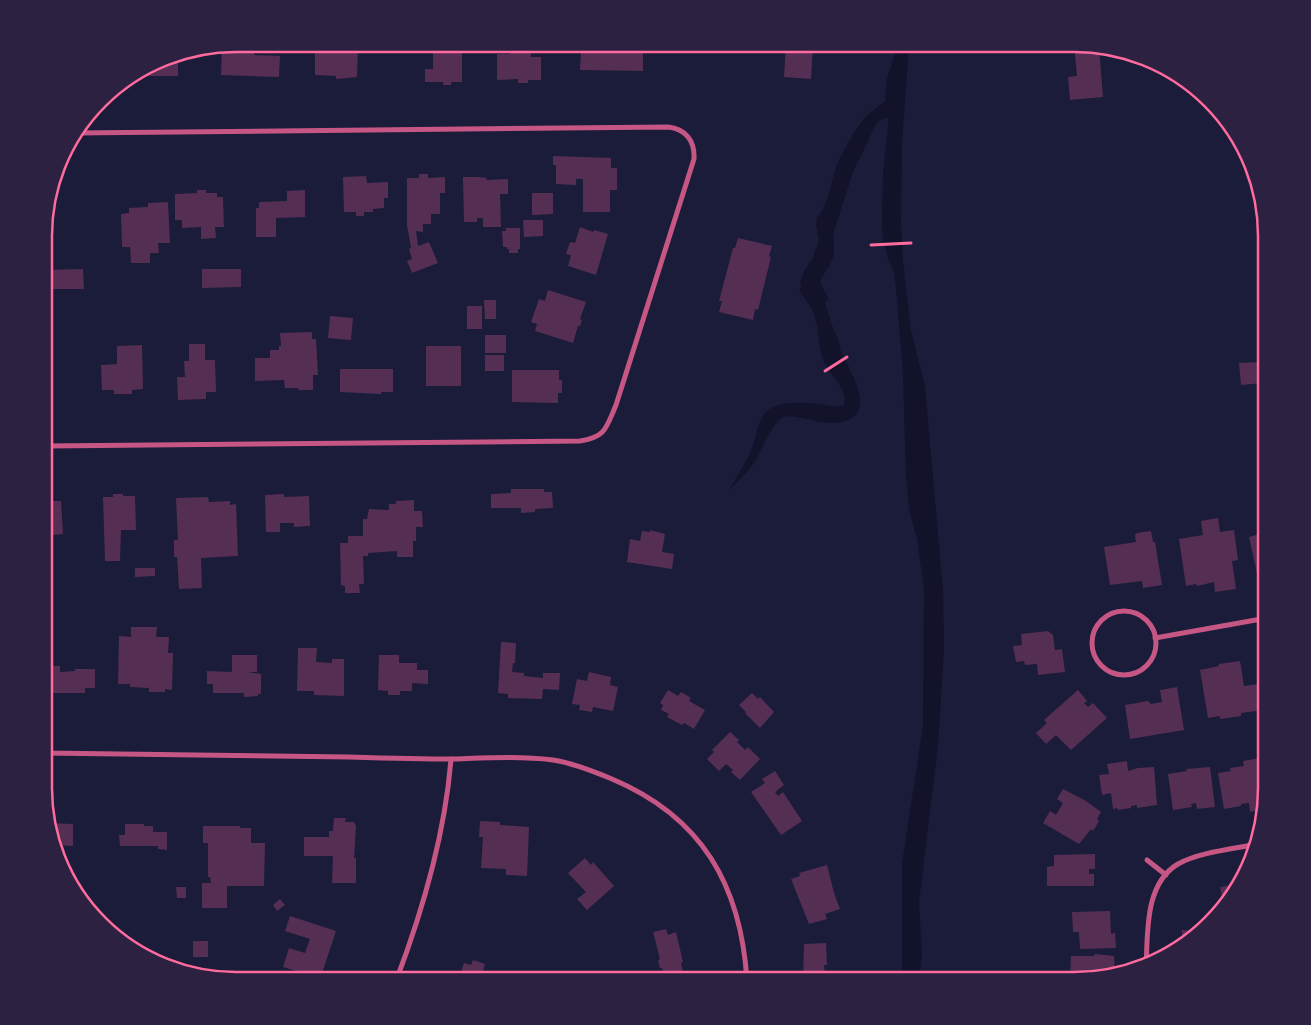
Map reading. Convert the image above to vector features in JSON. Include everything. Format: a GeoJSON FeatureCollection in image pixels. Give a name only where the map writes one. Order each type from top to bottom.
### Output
{"type":"FeatureCollection","features":[{"type":"Feature","properties":{"kind":"street"},"geometry":{"type":"LineString","coordinates":[[52,446],[580,441],[593,439],[603,433],[616,405],[694,159],[692,143],[688,136],[683,131],[668,127],[85,133]]}},
{"type":"Feature","properties":{"kind":"street"},"geometry":{"type":"LineString","coordinates":[[1117,611],[1130,611],[1141,616],[1151,626],[1155,638],[1155,650],[1149,662],[1139,670],[1129,674],[1118,674],[1106,669],[1097,660],[1092,649],[1093,635],[1097,625],[1108,615],[1117,611]]}},
{"type":"Feature","properties":{"kind":"street"},"geometry":{"type":"LineString","coordinates":[[1155,638],[1258,620]]}},
{"type":"Feature","properties":{"kind":"street"},"geometry":{"type":"LineString","coordinates":[[52,753],[451,759],[524,758],[562,762],[579,766],[633,788],[662,806],[692,832],[705,849],[719,874],[737,915],[743,938],[746,972]]}},
{"type":"Feature","properties":{"kind":"street"},"geometry":{"type":"LineString","coordinates":[[399,972],[435,854],[445,812],[451,759]]}},
{"type":"Feature","properties":{"kind":"street"},"geometry":{"type":"LineString","coordinates":[[1147,957],[1150,912],[1159,885],[1166,875],[1173,868],[1190,860],[1250,846]]}},
{"type":"Feature","properties":{"kind":"street"},"geometry":{"type":"LineString","coordinates":[[1147,860],[1166,875]]}},
{"type":"Feature","properties":{"kind":"path"},"geometry":{"type":"LineString","coordinates":[[871,245],[911,243]]}},
{"type":"Feature","properties":{"kind":"path"},"geometry":{"type":"LineString","coordinates":[[825,371],[847,357]]}},
{"type":"Feature","properties":{"kind":"shaded area"},"geometry":{"type":"Polygon","coordinates":[[[895,52],[908,52],[902,143],[901,222],[903,262],[911,331],[925,387],[943,591],[944,648],[938,745],[919,902],[922,955],[920,972],[902,972],[902,864],[923,726],[924,589],[917,539],[909,509],[906,477],[903,373],[896,288],[894,273],[883,239],[883,174],[889,117],[882,119],[876,124],[853,172],[833,234],[833,258],[820,283],[829,299],[825,302],[831,323],[859,394],[860,404],[858,412],[852,418],[843,422],[833,423],[787,416],[781,418],[773,427],[751,467],[730,489],[750,453],[759,424],[766,412],[781,404],[790,403],[811,403],[837,407],[844,405],[845,399],[842,389],[822,356],[815,317],[799,290],[802,286],[800,283],[805,269],[812,260],[819,240],[816,225],[817,217],[822,211],[828,196],[837,164],[853,134],[866,116],[885,101],[887,78],[895,52]]]}},
{"type":"Feature","properties":{"kind":"building"},"geometry":{"type":"Polygon","coordinates":[[[254,52],[254,55],[280,56],[279,77],[221,75],[222,53],[254,52]]]}},
{"type":"Feature","properties":{"kind":"building"},"geometry":{"type":"Polygon","coordinates":[[[315,52],[358,52],[357,77],[336,79],[336,76],[315,75],[315,52]]]}},
{"type":"Feature","properties":{"kind":"building"},"geometry":{"type":"Polygon","coordinates":[[[433,52],[462,52],[462,82],[451,82],[451,85],[443,85],[443,82],[425,82],[425,69],[433,69],[433,52]]]}},
{"type":"Feature","properties":{"kind":"building"},"geometry":{"type":"Polygon","coordinates":[[[510,52],[531,52],[531,57],[541,57],[541,80],[528,80],[528,83],[518,83],[518,79],[497,80],[497,54],[510,54],[510,52]]]}},
{"type":"Feature","properties":{"kind":"building"},"geometry":{"type":"Polygon","coordinates":[[[581,52],[643,52],[643,71],[580,70],[581,52]]]}},
{"type":"Feature","properties":{"kind":"building"},"geometry":{"type":"Polygon","coordinates":[[[786,52],[813,52],[811,79],[784,77],[786,52]]]}},
{"type":"Feature","properties":{"kind":"building"},"geometry":{"type":"Polygon","coordinates":[[[1075,52],[1099,54],[1103,97],[1070,100],[1068,77],[1077,76],[1075,52]]]}},
{"type":"Feature","properties":{"kind":"building"},"geometry":{"type":"Polygon","coordinates":[[[178,62],[178,76],[146,76],[178,62]]]}},
{"type":"Feature","properties":{"kind":"building"},"geometry":{"type":"Polygon","coordinates":[[[553,156],[611,158],[611,168],[617,168],[617,190],[610,190],[610,212],[583,212],[583,179],[576,179],[576,185],[556,184],[556,165],[553,165],[553,156]]]}},
{"type":"Feature","properties":{"kind":"building"},"geometry":{"type":"Polygon","coordinates":[[[419,174],[428,174],[428,178],[445,177],[445,193],[440,193],[440,214],[431,214],[431,224],[423,224],[423,232],[416,231],[418,246],[429,242],[438,263],[412,273],[407,261],[412,259],[409,249],[411,248],[407,225],[407,178],[419,178],[419,174]]]}},
{"type":"Feature","properties":{"kind":"building"},"geometry":{"type":"Polygon","coordinates":[[[366,176],[367,183],[388,182],[388,198],[384,198],[384,208],[373,209],[373,212],[364,212],[364,216],[356,216],[356,212],[344,212],[343,177],[366,176]]]}},
{"type":"Feature","properties":{"kind":"building"},"geometry":{"type":"Polygon","coordinates":[[[463,177],[487,178],[486,180],[508,179],[508,194],[500,194],[501,227],[483,227],[483,218],[477,218],[477,222],[464,222],[463,177]]]}},
{"type":"Feature","properties":{"kind":"building"},"geometry":{"type":"Polygon","coordinates":[[[197,190],[206,190],[206,193],[217,193],[217,197],[223,197],[224,227],[215,227],[216,238],[201,239],[201,227],[182,228],[182,220],[175,220],[175,194],[197,193],[197,190]]]}},
{"type":"Feature","properties":{"kind":"building"},"geometry":{"type":"Polygon","coordinates":[[[305,190],[305,217],[276,218],[276,237],[256,237],[256,208],[259,208],[259,202],[287,201],[287,191],[305,190]]]}},
{"type":"Feature","properties":{"kind":"building"},"geometry":{"type":"Polygon","coordinates":[[[532,193],[553,193],[553,214],[532,215],[532,193]]]}},
{"type":"Feature","properties":{"kind":"building"},"geometry":{"type":"Polygon","coordinates":[[[168,202],[170,243],[158,243],[159,253],[150,253],[150,263],[131,263],[130,247],[122,247],[121,214],[129,213],[129,208],[148,207],[148,203],[168,202]]]}},
{"type":"Feature","properties":{"kind":"building"},"geometry":{"type":"Polygon","coordinates":[[[523,220],[543,220],[543,236],[524,237],[523,220]]]}},
{"type":"Feature","properties":{"kind":"building"},"geometry":{"type":"Polygon","coordinates":[[[580,227],[593,232],[594,230],[608,234],[596,275],[568,266],[571,255],[566,254],[570,242],[575,243],[580,227]]]}},
{"type":"Feature","properties":{"kind":"building"},"geometry":{"type":"Polygon","coordinates":[[[506,228],[520,228],[520,249],[518,249],[518,253],[509,253],[507,247],[503,247],[502,231],[506,231],[506,228]]]}},
{"type":"Feature","properties":{"kind":"building"},"geometry":{"type":"Polygon","coordinates":[[[738,238],[772,246],[758,310],[755,309],[753,320],[719,312],[722,301],[719,301],[733,248],[735,248],[738,238]]]}},
{"type":"Feature","properties":{"kind":"building"},"geometry":{"type":"Polygon","coordinates":[[[83,269],[84,289],[52,289],[52,270],[83,269]]]}},
{"type":"Feature","properties":{"kind":"building"},"geometry":{"type":"Polygon","coordinates":[[[202,269],[241,269],[241,287],[202,288],[202,269]]]}},
{"type":"Feature","properties":{"kind":"building"},"geometry":{"type":"Polygon","coordinates":[[[548,290],[586,302],[580,319],[582,320],[580,326],[578,326],[573,343],[535,331],[537,324],[531,322],[539,299],[545,301],[548,290]]]}},
{"type":"Feature","properties":{"kind":"building"},"geometry":{"type":"Polygon","coordinates":[[[484,300],[496,300],[496,319],[485,319],[484,300]]]}},
{"type":"Feature","properties":{"kind":"building"},"geometry":{"type":"Polygon","coordinates":[[[467,306],[482,306],[482,329],[467,329],[467,306]]]}},
{"type":"Feature","properties":{"kind":"building"},"geometry":{"type":"Polygon","coordinates":[[[330,316],[353,318],[351,340],[328,338],[330,316]]]}},
{"type":"Feature","properties":{"kind":"building"},"geometry":{"type":"Polygon","coordinates":[[[312,332],[312,339],[316,339],[318,375],[313,375],[313,390],[285,388],[284,380],[255,381],[255,358],[270,358],[270,350],[279,350],[279,346],[281,346],[280,333],[312,332]]]}},
{"type":"Feature","properties":{"kind":"building"},"geometry":{"type":"Polygon","coordinates":[[[485,335],[506,335],[506,353],[485,353],[485,335]]]}},
{"type":"Feature","properties":{"kind":"building"},"geometry":{"type":"Polygon","coordinates":[[[189,344],[205,344],[205,360],[215,360],[216,392],[206,392],[206,399],[178,400],[177,377],[185,377],[184,361],[189,361],[189,344]]]}},
{"type":"Feature","properties":{"kind":"building"},"geometry":{"type":"Polygon","coordinates":[[[142,345],[143,389],[132,390],[132,394],[114,394],[114,390],[102,390],[101,365],[117,364],[117,346],[142,345]]]}},
{"type":"Feature","properties":{"kind":"building"},"geometry":{"type":"Polygon","coordinates":[[[426,346],[461,346],[461,386],[426,386],[426,346]]]}},
{"type":"Feature","properties":{"kind":"building"},"geometry":{"type":"Polygon","coordinates":[[[485,355],[504,355],[504,371],[485,371],[485,355]]]}},
{"type":"Feature","properties":{"kind":"building"},"geometry":{"type":"Polygon","coordinates":[[[1258,362],[1258,383],[1241,385],[1239,363],[1258,362]]]}},
{"type":"Feature","properties":{"kind":"building"},"geometry":{"type":"Polygon","coordinates":[[[340,369],[393,369],[393,392],[381,392],[381,394],[340,392],[340,369]]]}},
{"type":"Feature","properties":{"kind":"building"},"geometry":{"type":"Polygon","coordinates":[[[512,370],[559,370],[559,380],[562,380],[562,393],[558,393],[558,403],[512,402],[512,370]]]}},
{"type":"Feature","properties":{"kind":"building"},"geometry":{"type":"Polygon","coordinates":[[[511,489],[544,489],[544,492],[552,492],[553,508],[535,509],[535,512],[521,513],[521,508],[491,508],[491,494],[511,493],[511,489]]]}},
{"type":"Feature","properties":{"kind":"building"},"geometry":{"type":"Polygon","coordinates":[[[113,494],[135,496],[136,530],[121,530],[120,561],[105,561],[103,497],[113,497],[113,494]]]}},
{"type":"Feature","properties":{"kind":"building"},"geometry":{"type":"Polygon","coordinates":[[[284,494],[284,497],[309,496],[310,526],[294,527],[294,523],[280,523],[280,532],[266,532],[265,495],[284,494]]]}},
{"type":"Feature","properties":{"kind":"building"},"geometry":{"type":"Polygon","coordinates":[[[208,497],[209,502],[230,501],[230,505],[236,504],[238,556],[201,558],[202,588],[179,589],[177,557],[174,557],[174,540],[178,540],[176,498],[208,497]]]}},
{"type":"Feature","properties":{"kind":"building"},"geometry":{"type":"Polygon","coordinates":[[[414,500],[414,511],[422,511],[423,527],[416,527],[416,541],[413,541],[413,557],[397,557],[397,551],[368,553],[368,556],[363,556],[364,584],[359,584],[360,593],[345,593],[345,586],[341,585],[340,543],[348,543],[348,536],[363,536],[363,519],[367,519],[369,509],[389,510],[389,504],[396,504],[396,501],[414,500]]]}},
{"type":"Feature","properties":{"kind":"building"},"geometry":{"type":"Polygon","coordinates":[[[52,501],[61,501],[63,534],[52,535],[52,501]]]}},
{"type":"Feature","properties":{"kind":"building"},"geometry":{"type":"Polygon","coordinates":[[[1218,518],[1220,532],[1234,530],[1238,560],[1232,561],[1236,589],[1215,592],[1214,582],[1197,586],[1196,584],[1186,586],[1179,539],[1203,535],[1201,521],[1218,518]]]}},
{"type":"Feature","properties":{"kind":"building"},"geometry":{"type":"Polygon","coordinates":[[[650,530],[665,534],[662,552],[674,554],[672,569],[627,562],[630,539],[640,541],[642,531],[650,532],[650,530]]]}},
{"type":"Feature","properties":{"kind":"building"},"geometry":{"type":"Polygon","coordinates":[[[1151,531],[1153,542],[1155,542],[1162,585],[1143,588],[1142,581],[1110,585],[1104,547],[1136,542],[1135,535],[1137,533],[1151,531]]]}},
{"type":"Feature","properties":{"kind":"building"},"geometry":{"type":"Polygon","coordinates":[[[1258,534],[1258,578],[1249,537],[1258,534]]]}},
{"type":"Feature","properties":{"kind":"building"},"geometry":{"type":"Polygon","coordinates":[[[135,568],[155,568],[155,576],[135,577],[135,568]]]}},
{"type":"Feature","properties":{"kind":"building"},"geometry":{"type":"Polygon","coordinates":[[[131,627],[157,627],[156,637],[169,637],[168,653],[173,653],[172,690],[165,689],[165,692],[149,692],[149,688],[130,687],[130,684],[118,684],[119,636],[131,637],[131,627]]]}},
{"type":"Feature","properties":{"kind":"building"},"geometry":{"type":"Polygon","coordinates":[[[1048,631],[1053,635],[1055,650],[1062,649],[1065,672],[1038,675],[1037,664],[1025,665],[1024,661],[1016,662],[1013,646],[1022,645],[1021,634],[1048,631]]]}},
{"type":"Feature","properties":{"kind":"building"},"geometry":{"type":"Polygon","coordinates":[[[501,642],[516,643],[515,663],[513,663],[512,672],[524,673],[524,676],[543,678],[543,673],[560,673],[559,690],[543,689],[542,699],[508,698],[508,694],[498,693],[501,642]]]}},
{"type":"Feature","properties":{"kind":"building"},"geometry":{"type":"Polygon","coordinates":[[[298,648],[317,648],[316,662],[332,663],[332,659],[344,659],[344,696],[314,695],[314,691],[297,691],[298,648]]]}},
{"type":"Feature","properties":{"kind":"building"},"geometry":{"type":"Polygon","coordinates":[[[232,655],[257,655],[257,672],[248,672],[261,674],[261,694],[244,697],[244,693],[213,693],[213,684],[207,684],[207,671],[232,672],[232,655]]]}},
{"type":"Feature","properties":{"kind":"building"},"geometry":{"type":"Polygon","coordinates":[[[379,655],[399,655],[399,663],[417,663],[417,670],[428,670],[428,684],[412,683],[412,691],[400,691],[400,695],[388,695],[388,691],[378,690],[379,655]]]}},
{"type":"Feature","properties":{"kind":"building"},"geometry":{"type":"Polygon","coordinates":[[[1240,661],[1244,686],[1258,684],[1258,711],[1241,713],[1241,716],[1220,719],[1220,716],[1208,718],[1200,670],[1219,666],[1219,664],[1240,661]]]}},
{"type":"Feature","properties":{"kind":"building"},"geometry":{"type":"Polygon","coordinates":[[[52,666],[60,666],[60,672],[75,671],[75,669],[95,669],[95,688],[85,688],[85,693],[52,693],[52,666]]]}},
{"type":"Feature","properties":{"kind":"building"},"geometry":{"type":"Polygon","coordinates":[[[589,672],[611,677],[610,685],[618,687],[613,711],[593,707],[592,712],[579,710],[580,705],[572,704],[577,679],[587,681],[589,672]]]}},
{"type":"Feature","properties":{"kind":"building"},"geometry":{"type":"Polygon","coordinates":[[[1177,687],[1184,730],[1130,739],[1125,705],[1148,701],[1151,704],[1162,702],[1160,690],[1177,687]]]}},
{"type":"Feature","properties":{"kind":"building"},"geometry":{"type":"Polygon","coordinates":[[[668,690],[678,696],[681,692],[691,698],[689,701],[705,710],[694,729],[667,717],[669,714],[661,710],[663,705],[660,703],[668,690]]]}},
{"type":"Feature","properties":{"kind":"building"},"geometry":{"type":"Polygon","coordinates":[[[1078,690],[1087,701],[1084,703],[1088,707],[1093,703],[1107,718],[1071,750],[1056,735],[1046,744],[1036,733],[1047,723],[1044,720],[1078,690]]]}},
{"type":"Feature","properties":{"kind":"building"},"geometry":{"type":"Polygon","coordinates":[[[752,693],[758,699],[760,697],[774,712],[760,728],[739,705],[752,693]]]}},
{"type":"Feature","properties":{"kind":"building"},"geometry":{"type":"Polygon","coordinates":[[[730,732],[739,740],[737,742],[745,750],[748,747],[760,759],[740,780],[731,772],[733,770],[726,764],[719,771],[707,759],[714,752],[712,750],[730,732]]]}},
{"type":"Feature","properties":{"kind":"building"},"geometry":{"type":"Polygon","coordinates":[[[1258,758],[1257,811],[1250,812],[1249,803],[1224,809],[1218,773],[1231,771],[1230,768],[1244,766],[1243,761],[1258,758]]]}},
{"type":"Feature","properties":{"kind":"building"},"geometry":{"type":"Polygon","coordinates":[[[1127,761],[1128,771],[1154,767],[1157,805],[1137,808],[1137,805],[1118,810],[1117,808],[1113,809],[1111,793],[1102,795],[1099,775],[1109,774],[1107,764],[1127,761]]]}},
{"type":"Feature","properties":{"kind":"building"},"geometry":{"type":"Polygon","coordinates":[[[1210,767],[1215,807],[1197,809],[1196,803],[1191,804],[1192,807],[1173,810],[1168,774],[1187,771],[1186,769],[1210,767]]]}},
{"type":"Feature","properties":{"kind":"building"},"geometry":{"type":"Polygon","coordinates":[[[775,771],[784,785],[775,792],[778,796],[783,792],[802,821],[781,835],[751,792],[765,783],[762,779],[775,771]]]}},
{"type":"Feature","properties":{"kind":"building"},"geometry":{"type":"Polygon","coordinates":[[[1063,789],[1086,801],[1101,812],[1097,819],[1099,821],[1093,831],[1091,829],[1079,844],[1043,823],[1050,811],[1056,815],[1063,803],[1057,799],[1063,789]]]}},
{"type":"Feature","properties":{"kind":"building"},"geometry":{"type":"Polygon","coordinates":[[[334,818],[346,818],[345,822],[354,822],[356,826],[354,858],[356,858],[356,883],[332,883],[333,856],[304,856],[304,837],[329,837],[329,831],[333,831],[334,818]]]}},
{"type":"Feature","properties":{"kind":"building"},"geometry":{"type":"Polygon","coordinates":[[[480,821],[500,822],[500,825],[529,827],[527,876],[506,875],[506,869],[481,868],[483,837],[479,837],[480,821]]]}},
{"type":"Feature","properties":{"kind":"building"},"geometry":{"type":"Polygon","coordinates":[[[56,823],[73,824],[73,846],[61,845],[56,823]]]}},
{"type":"Feature","properties":{"kind":"building"},"geometry":{"type":"Polygon","coordinates":[[[125,824],[144,824],[144,826],[153,826],[153,832],[167,832],[167,850],[158,849],[158,846],[120,846],[119,835],[125,835],[125,824]]]}},
{"type":"Feature","properties":{"kind":"building"},"geometry":{"type":"Polygon","coordinates":[[[203,826],[240,826],[240,828],[251,828],[251,843],[265,843],[264,886],[227,886],[227,908],[202,908],[202,883],[211,883],[210,877],[208,877],[208,843],[203,843],[203,826]]]}},
{"type":"Feature","properties":{"kind":"building"},"geometry":{"type":"Polygon","coordinates":[[[1095,854],[1095,869],[1089,869],[1089,874],[1094,874],[1094,886],[1047,886],[1047,867],[1054,866],[1054,855],[1095,854]]]}},
{"type":"Feature","properties":{"kind":"building"},"geometry":{"type":"Polygon","coordinates":[[[585,858],[591,865],[593,862],[614,886],[587,910],[577,899],[586,892],[568,873],[585,858]]]}},
{"type":"Feature","properties":{"kind":"building"},"geometry":{"type":"Polygon","coordinates":[[[827,865],[840,909],[825,914],[827,919],[809,924],[791,879],[800,876],[799,873],[827,865]]]}},
{"type":"Feature","properties":{"kind":"building"},"geometry":{"type":"Polygon","coordinates":[[[1231,885],[1222,898],[1220,887],[1231,885]]]}},
{"type":"Feature","properties":{"kind":"building"},"geometry":{"type":"Polygon","coordinates":[[[176,887],[186,887],[186,898],[177,898],[176,887]]]}},
{"type":"Feature","properties":{"kind":"building"},"geometry":{"type":"Polygon","coordinates":[[[280,899],[285,905],[277,911],[273,905],[280,899]]]}},
{"type":"Feature","properties":{"kind":"building"},"geometry":{"type":"Polygon","coordinates":[[[1110,911],[1111,934],[1115,933],[1116,948],[1080,949],[1079,932],[1073,932],[1072,912],[1110,911]]]}},
{"type":"Feature","properties":{"kind":"building"},"geometry":{"type":"Polygon","coordinates":[[[290,916],[336,931],[322,972],[296,972],[283,967],[289,948],[305,953],[310,939],[285,931],[290,916]]]}},
{"type":"Feature","properties":{"kind":"building"},"geometry":{"type":"Polygon","coordinates":[[[666,929],[668,935],[676,932],[683,962],[681,963],[683,972],[664,972],[662,968],[660,968],[658,960],[660,959],[653,932],[666,929]]]}},
{"type":"Feature","properties":{"kind":"building"},"geometry":{"type":"Polygon","coordinates":[[[1182,930],[1191,931],[1187,934],[1182,938],[1182,930]]]}},
{"type":"Feature","properties":{"kind":"building"},"geometry":{"type":"Polygon","coordinates":[[[193,941],[208,941],[208,957],[193,957],[193,941]]]}},
{"type":"Feature","properties":{"kind":"building"},"geometry":{"type":"Polygon","coordinates":[[[826,943],[827,965],[824,965],[825,972],[803,972],[804,944],[826,943]]]}},
{"type":"Feature","properties":{"kind":"building"},"geometry":{"type":"Polygon","coordinates":[[[1095,954],[1114,956],[1115,968],[1099,971],[1070,972],[1071,956],[1094,956],[1095,954]]]}},
{"type":"Feature","properties":{"kind":"building"},"geometry":{"type":"Polygon","coordinates":[[[473,960],[485,964],[483,972],[461,972],[464,963],[471,965],[473,960]]]}}]}
